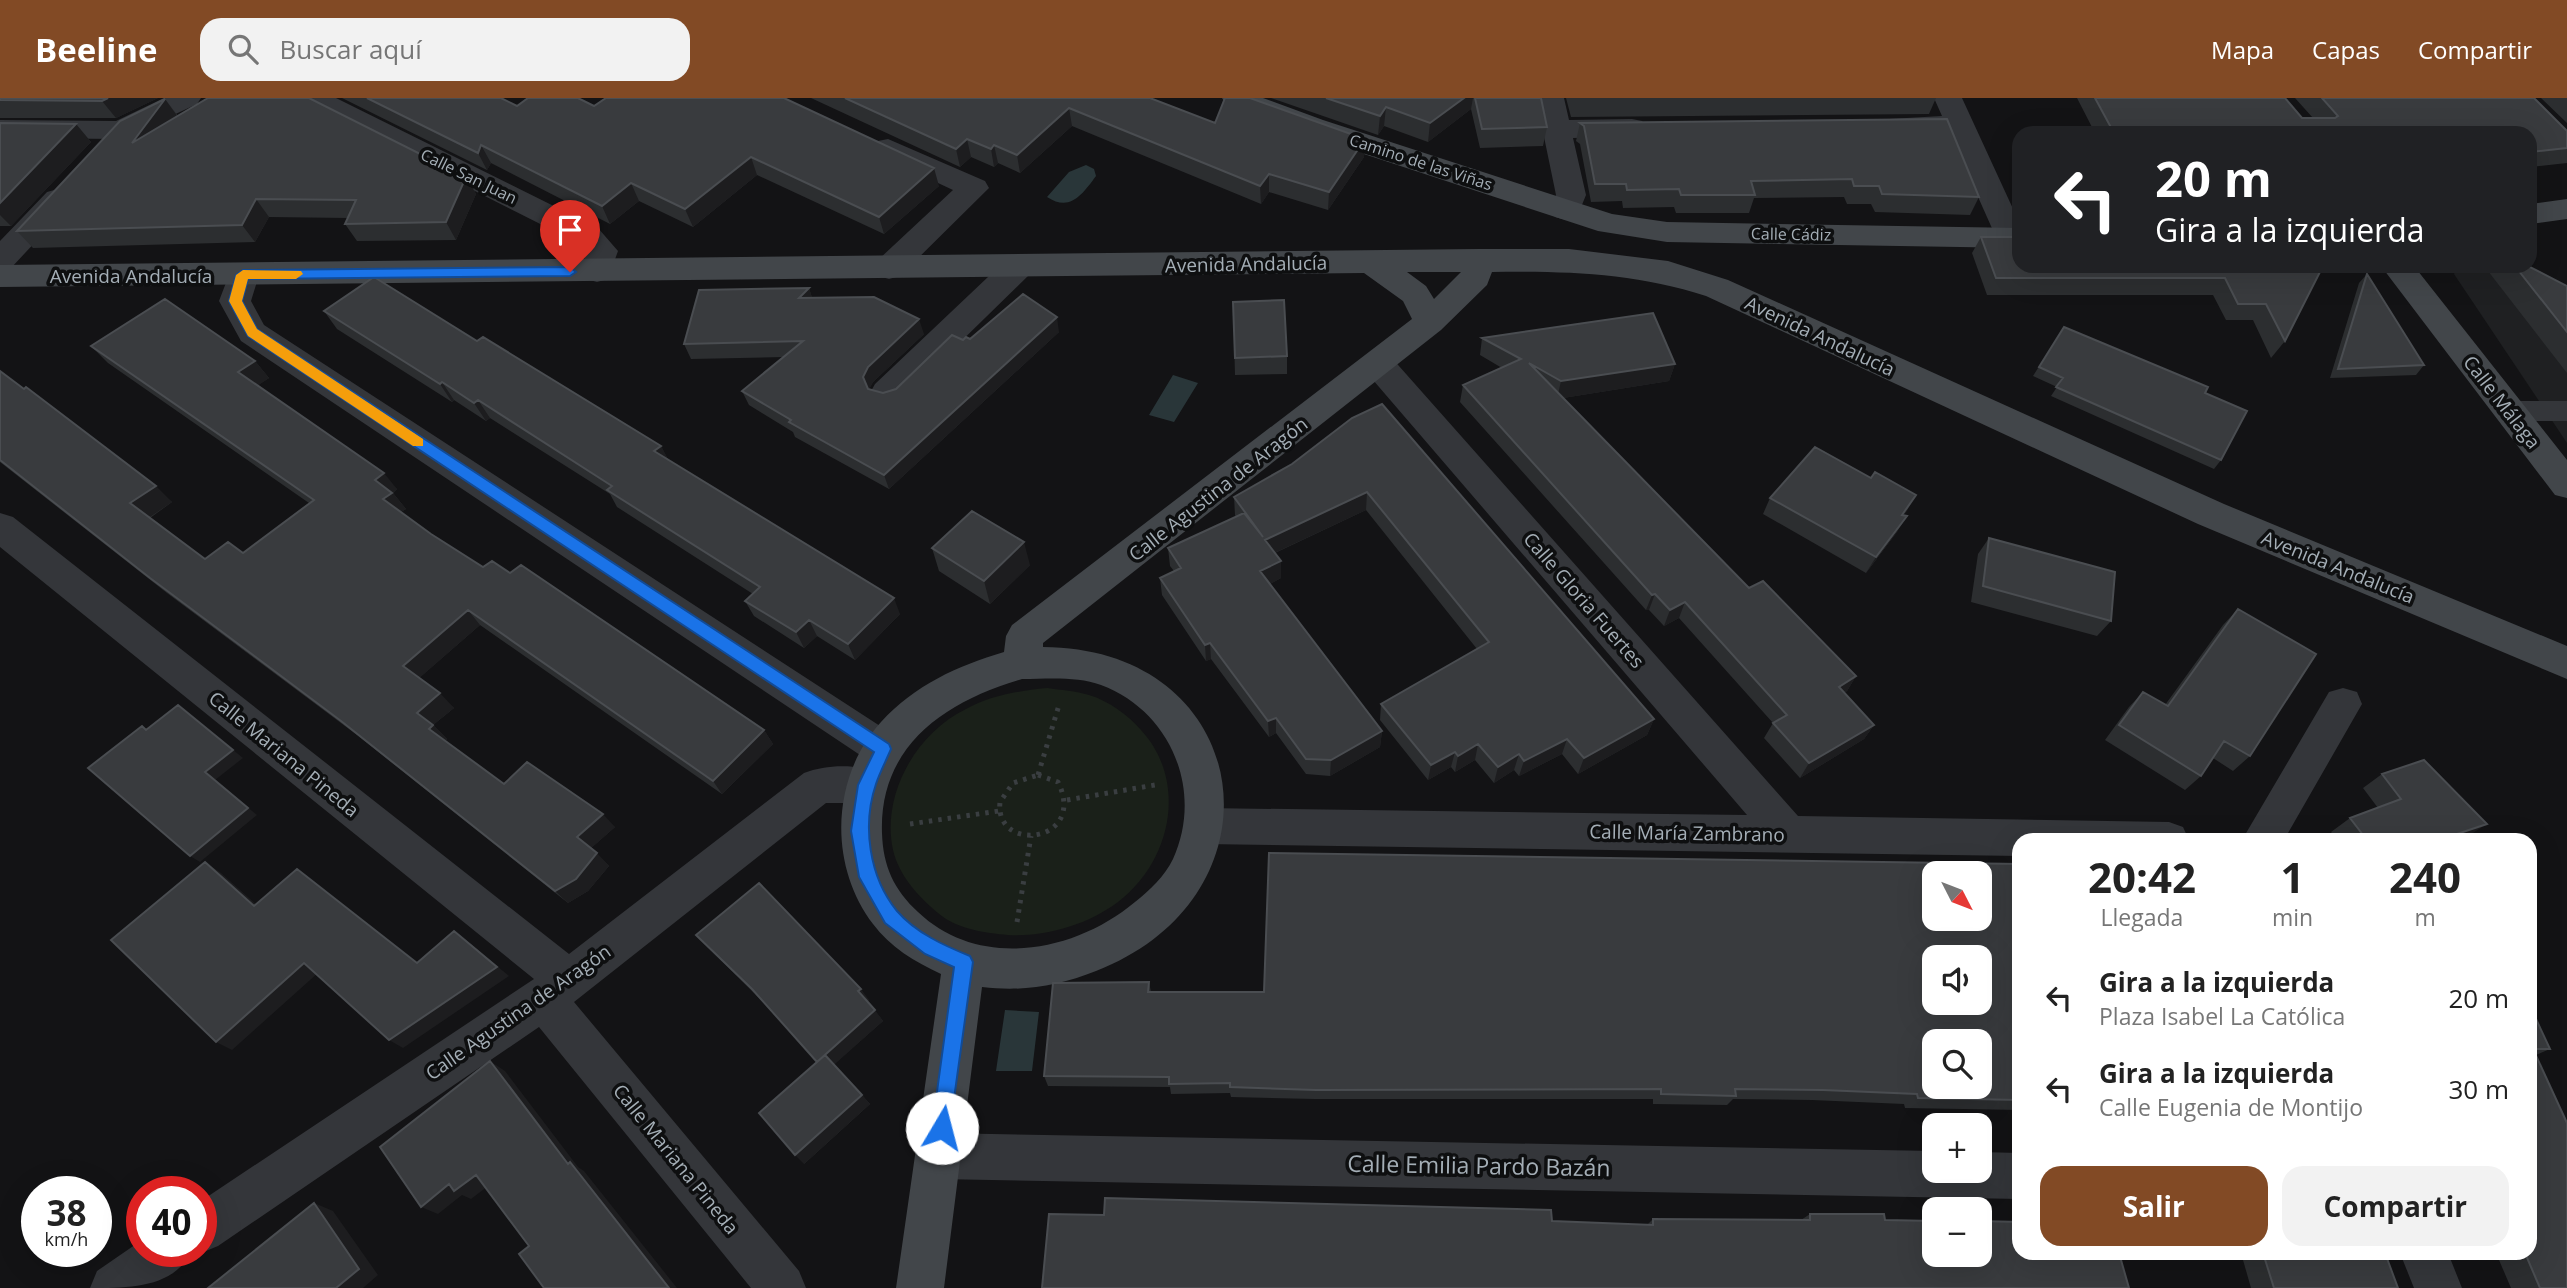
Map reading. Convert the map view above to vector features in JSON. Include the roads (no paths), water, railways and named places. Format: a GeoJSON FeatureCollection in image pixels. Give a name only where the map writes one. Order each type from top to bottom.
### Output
{"type":"FeatureCollection","features":[{"type":"Feature","properties":{"kind":"street"},"geometry":{"type":"LineString","coordinates":[[0,260],[122,130],[187,98]]}},
{"type":"Feature","properties":{"kind":"street","name":"Calle San Juan"},"geometry":{"type":"LineString","coordinates":[[313,98],[587,234],[602,251],[597,271]]}},
{"type":"Feature","properties":{"kind":"street","name":"Camino de las Viñas"},"geometry":{"type":"LineString","coordinates":[[1236,98],[1313,127],[1566,210]]}},
{"type":"Feature","properties":{"kind":"street"},"geometry":{"type":"LineString","coordinates":[[1517,260],[1553,240],[1571,195],[1550,98]]}},
{"type":"Feature","properties":{"kind":"street"},"geometry":{"type":"LineString","coordinates":[[1948,98],[2012,231]]}},
{"type":"Feature","properties":{"kind":"street"},"geometry":{"type":"LineString","coordinates":[[1877,126],[1960,125]]}},
{"type":"Feature","properties":{"kind":"street"},"geometry":{"type":"LineString","coordinates":[[1557,129],[1655,128]]}},
{"type":"Feature","properties":{"kind":"street"},"geometry":{"type":"LineString","coordinates":[[0,129],[122,130]]}},
{"type":"Feature","properties":{"kind":"street"},"geometry":{"type":"LineString","coordinates":[[865,137],[974,188],[889,268]]}},
{"type":"Feature","properties":{"kind":"street"},"geometry":{"type":"LineString","coordinates":[[2537,213],[2567,209]]}},
{"type":"Feature","properties":{"kind":"street","name":"Calle Cádiz"},"geometry":{"type":"LineString","coordinates":[[1566,210],[1609,224],[1667,232],[2012,237]]}},
{"type":"Feature","properties":{"kind":"street"},"geometry":{"type":"LineString","coordinates":[[1609,224],[1668,272]]}},
{"type":"Feature","properties":{"kind":"street"},"geometry":{"type":"LineString","coordinates":[[1717,288],[1705,273],[1700,252],[1707,243],[1734,233]]}},
{"type":"Feature","properties":{"kind":"street","name":"Avenida Andalucía"},"geometry":{"type":"LineString","coordinates":[[0,276],[1478,260],[1570,260],[1668,272],[1717,288],[2211,514],[2567,663]]}},
{"type":"Feature","properties":{"kind":"street","name":"Calle Agustina de Aragón"},"geometry":{"type":"LineString","coordinates":[[1022,663],[1026,636],[1430,323],[1476,277],[1478,260]]}},
{"type":"Feature","properties":{"kind":"street"},"geometry":{"type":"LineString","coordinates":[[1372,263],[1416,294],[1430,323]]}},
{"type":"Feature","properties":{"kind":"street"},"geometry":{"type":"LineString","coordinates":[[887,393],[1018,267]]}},
{"type":"Feature","properties":{"kind":"street","name":"Calle Málaga"},"geometry":{"type":"LineString","coordinates":[[2402,273],[2567,485]]}},
{"type":"Feature","properties":{"kind":"street","name":"Calle Málaga"},"geometry":{"type":"LineString","coordinates":[[2431,273],[2438,319]]}},
{"type":"Feature","properties":{"kind":"street"},"geometry":{"type":"LineString","coordinates":[[243,275],[235,301],[252,333],[875,767]]}},
{"type":"Feature","properties":{"kind":"street","name":"Calle Gloria Fuertes"},"geometry":{"type":"LineString","coordinates":[[1379,365],[1789,835]]}},
{"type":"Feature","properties":{"kind":"street","name":"Calle Mariana Pineda"},"geometry":{"type":"LineString","coordinates":[[0,527],[556,989],[782,1288]]}},
{"type":"Feature","properties":{"kind":"street"},"geometry":{"type":"LineString","coordinates":[[2520,642],[2567,642]]}},
{"type":"Feature","properties":{"kind":"street"},"geometry":{"type":"LineString","coordinates":[[1022,663],[1072,663],[1114,673],[1151,693],[1180,721],[1199,756],[1204,777],[1205,826],[1190,868],[1160,909],[1116,942],[1066,964],[1010,970],[964,962],[931,948],[892,917],[868,877],[860,831],[875,767],[922,707],[969,678],[1022,663]]}},
{"type":"Feature","properties":{"kind":"street"},"geometry":{"type":"LineString","coordinates":[[2266,833],[2343,704]]}},
{"type":"Feature","properties":{"kind":"street","name":"Calle Agustina de Aragón"},"geometry":{"type":"LineString","coordinates":[[217,1218],[556,989],[818,785],[875,767]]}},
{"type":"Feature","properties":{"kind":"street","name":"Calle María Zambrano"},"geometry":{"type":"LineString","coordinates":[[1205,826],[2012,838]]}},
{"type":"Feature","properties":{"kind":"street"},"geometry":{"type":"LineString","coordinates":[[920,1288],[964,962]]}},
{"type":"Feature","properties":{"kind":"street","name":"Calle Emilia Pardo Bazán"},"geometry":{"type":"LineString","coordinates":[[938,1156],[2012,1176]]}},
{"type":"Feature","properties":{"kind":"street"},"geometry":{"type":"LineString","coordinates":[[2427,1260],[2438,1288]]}},
{"type":"Feature","properties":{"kind":"street"},"geometry":{"type":"LineString","coordinates":[[114,1288],[145,1267]]}},
{"type":"Feature","properties":{"kind":"lane"},"geometry":{"type":"LineString","coordinates":[[2509,411],[2567,411]]}}]}
